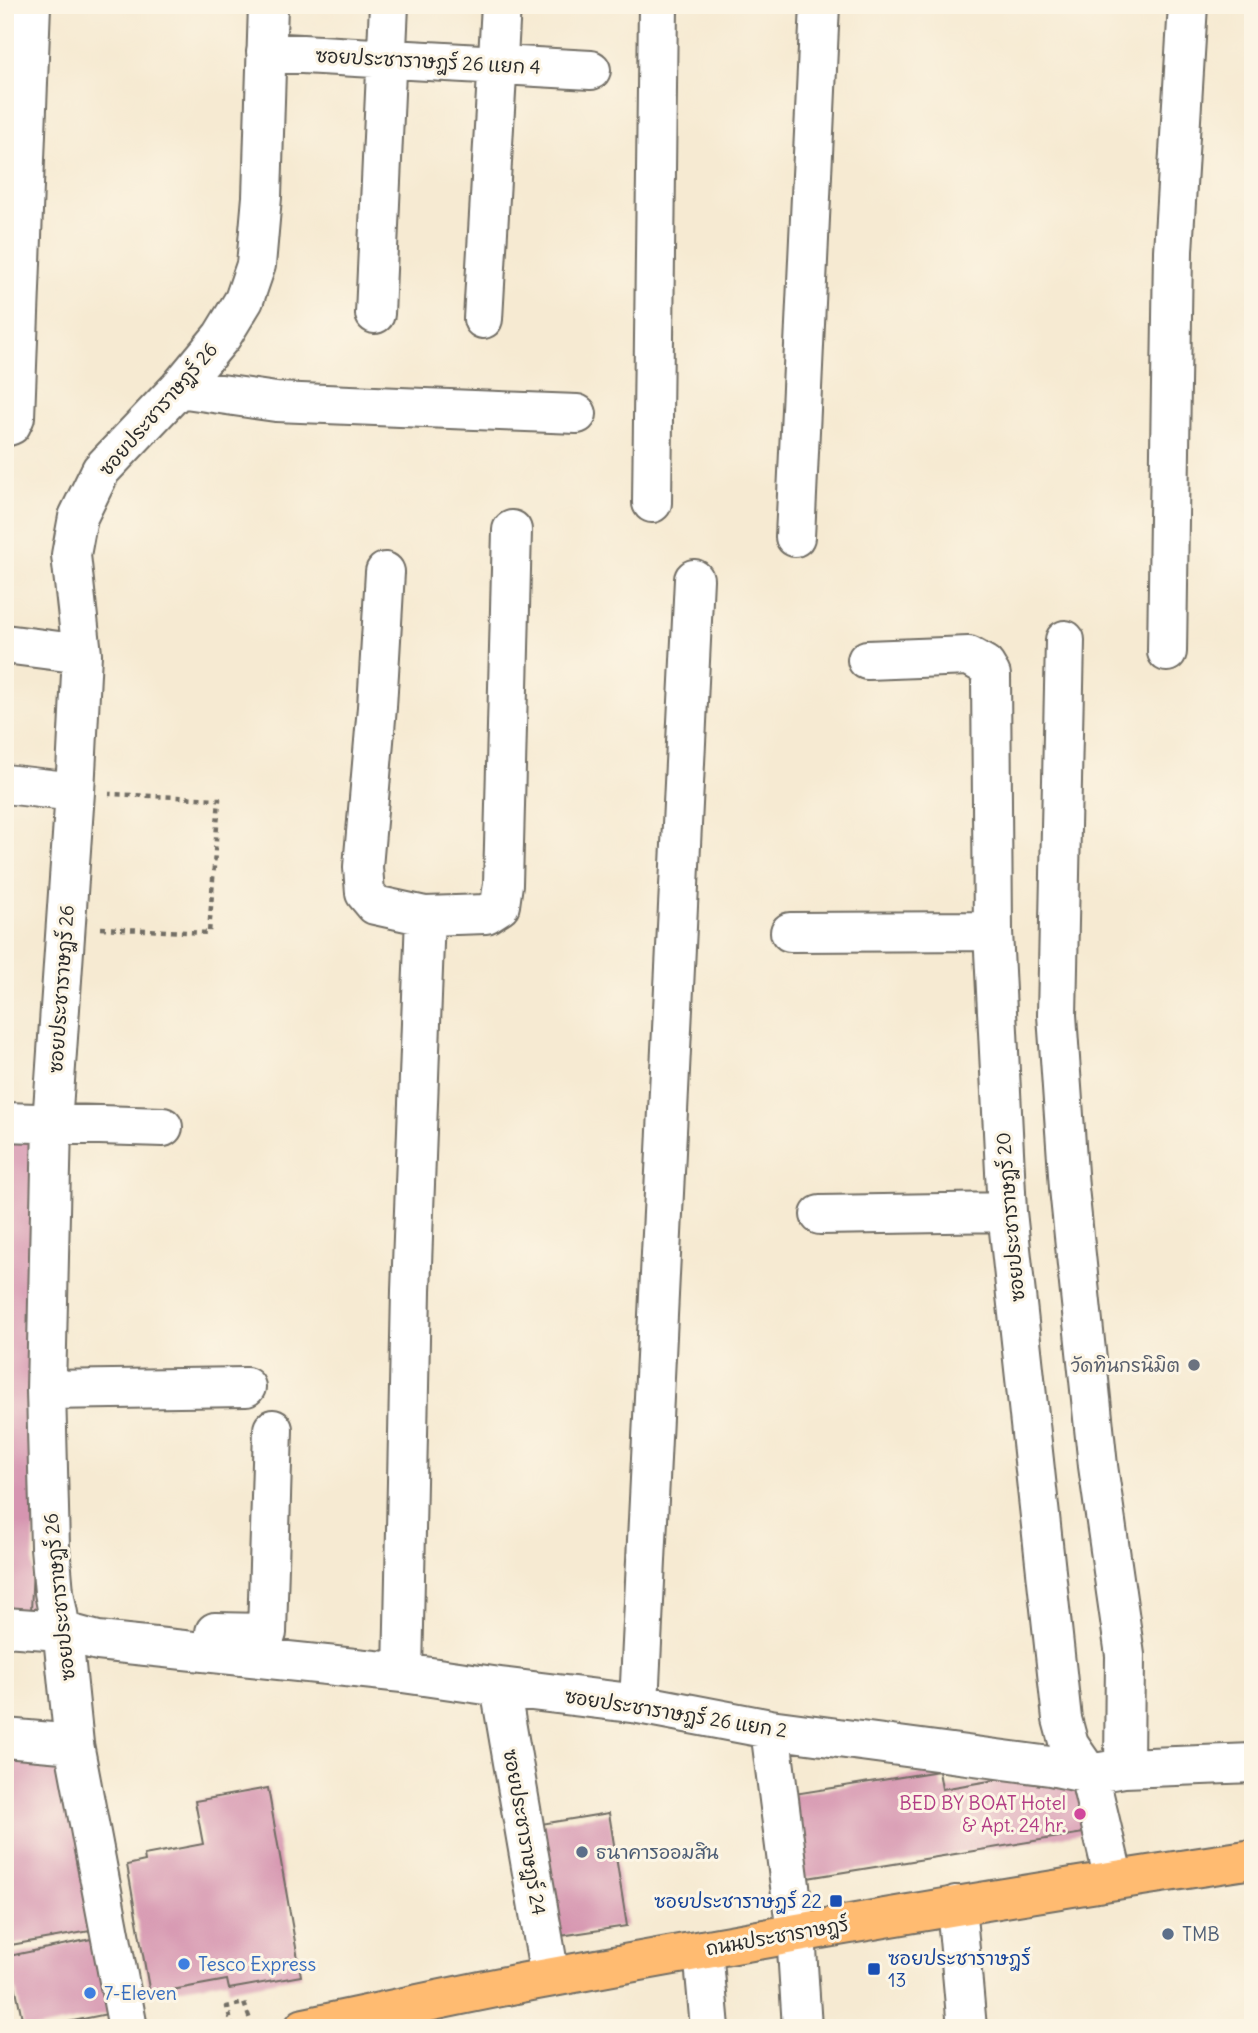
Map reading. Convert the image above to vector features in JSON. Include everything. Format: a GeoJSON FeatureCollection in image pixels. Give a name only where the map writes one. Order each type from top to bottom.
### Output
{"type":"FeatureCollection","features":[{"type":"Feature","properties":{"kind":"main road","name":"ถนนประชาราษฎร์"},"geometry":{"type":"LineString","coordinates":[[304,2028],[397,2018],[550,1977],[796,1933],[1253,1859]]}},
{"type":"Feature","properties":{"kind":"street"},"geometry":{"type":"LineString","coordinates":[[5,427],[11,425],[15,417],[32,5]]}},
{"type":"Feature","properties":{"kind":"street","name":"ซอยประชาราษฎร์ 26"},"geometry":{"type":"LineString","coordinates":[[128,2028],[74,1744],[50,1547],[46,1390],[52,1124],[82,654],[71,555],[78,517],[102,470],[180,388],[222,336],[244,300],[256,265],[262,197],[268,5]]}},
{"type":"Feature","properties":{"kind":"street"},"geometry":{"type":"LineString","coordinates":[[375,314],[389,5]]}},
{"type":"Feature","properties":{"kind":"street"},"geometry":{"type":"LineString","coordinates":[[483,318],[501,5]]}},
{"type":"Feature","properties":{"kind":"street"},"geometry":{"type":"LineString","coordinates":[[652,503],[658,5]]}},
{"type":"Feature","properties":{"kind":"street"},"geometry":{"type":"LineString","coordinates":[[795,537],[820,5]]}},
{"type":"Feature","properties":{"kind":"street"},"geometry":{"type":"LineString","coordinates":[[1167,652],[1173,250],[1188,5]]}},
{"type":"Feature","properties":{"kind":"street","name":"ซอยประชาราษฎร์ 26 แยก 4"},"geometry":{"type":"LineString","coordinates":[[266,52],[591,70]]}},
{"type":"Feature","properties":{"kind":"street"},"geometry":{"type":"LineString","coordinates":[[180,388],[276,402],[577,414]]}},
{"type":"Feature","properties":{"kind":"street"},"geometry":{"type":"LineString","coordinates":[[385,572],[363,867],[365,893],[375,905],[425,916],[486,914],[500,905],[503,884],[512,530]]}},
{"type":"Feature","properties":{"kind":"street"},"geometry":{"type":"LineString","coordinates":[[639,1704],[694,579]]}},
{"type":"Feature","properties":{"kind":"street"},"geometry":{"type":"LineString","coordinates":[[1065,640],[1057,1015],[1069,1188],[1098,1466],[1125,1655],[1107,1771]]}},
{"type":"Feature","properties":{"kind":"street"},"geometry":{"type":"LineString","coordinates":[[5,644],[82,654]]}},
{"type":"Feature","properties":{"kind":"street","name":"ซอยประชาราษฎร์ 20"},"geometry":{"type":"LineString","coordinates":[[867,660],[969,656],[985,665],[991,675],[993,931],[1007,1212],[1062,1719],[1069,1745],[1107,1771],[1114,1880]]}},
{"type":"Feature","properties":{"kind":"street"},"geometry":{"type":"LineString","coordinates":[[5,784],[75,792]]}},
{"type":"Feature","properties":{"kind":"street"},"geometry":{"type":"LineString","coordinates":[[403,1674],[411,1291],[425,916]]}},
{"type":"Feature","properties":{"kind":"street"},"geometry":{"type":"LineString","coordinates":[[790,932],[993,931]]}},
{"type":"Feature","properties":{"kind":"street"},"geometry":{"type":"LineString","coordinates":[[5,1122],[163,1127]]}},
{"type":"Feature","properties":{"kind":"street"},"geometry":{"type":"LineString","coordinates":[[820,1215],[1007,1212]]}},
{"type":"Feature","properties":{"kind":"street"},"geometry":{"type":"LineString","coordinates":[[46,1390],[246,1387]]}},
{"type":"Feature","properties":{"kind":"street"},"geometry":{"type":"LineString","coordinates":[[154,1631],[216,1643],[267,1633],[273,1429]]}},
{"type":"Feature","properties":{"kind":"street","name":"ซอยประชาราษฎร์ 26 แยก 2"},"geometry":{"type":"LineString","coordinates":[[5,1627],[61,1631],[98,1640],[216,1643],[403,1674],[639,1704],[770,1728],[1050,1766],[1107,1771],[1253,1763]]}},
{"type":"Feature","properties":{"kind":"street","name":"ซอยประชาราษฎร์ 24"},"geometry":{"type":"LineString","coordinates":[[500,1688],[550,1977]]}},
{"type":"Feature","properties":{"kind":"street"},"geometry":{"type":"LineString","coordinates":[[770,1728],[796,1933],[802,2028]]}},
{"type":"Feature","properties":{"kind":"street"},"geometry":{"type":"LineString","coordinates":[[5,1738],[74,1744]]}},
{"type":"Feature","properties":{"kind":"street"},"geometry":{"type":"LineString","coordinates":[[956,1905],[967,2028]]}},
{"type":"Feature","properties":{"kind":"street"},"geometry":{"type":"LineString","coordinates":[[703,1950],[710,2028]]}},
{"type":"Feature","properties":{"kind":"path"},"geometry":{"type":"LineString","coordinates":[[66,927],[209,933],[219,800],[75,792]]}},
{"type":"Feature","properties":{"kind":"path"},"geometry":{"type":"LineString","coordinates":[[233,2028],[228,2007],[244,2003],[253,2028]]}},
{"type":"Feature","properties":{"kind":"building"},"geometry":{"type":"Polygon","coordinates":[[[5,1126],[52,1128],[31,1612],[5,1611],[5,1126]]]}},
{"type":"Feature","properties":{"kind":"building"},"geometry":{"type":"Polygon","coordinates":[[[5,1745],[66,1751],[96,1930],[5,1946],[5,1745]]]}},
{"type":"Feature","properties":{"kind":"building"},"geometry":{"type":"Polygon","coordinates":[[[939,1771],[942,1789],[1042,1772],[1085,1777],[1096,1831],[801,1879],[788,1795],[939,1771]]]}},
{"type":"Feature","properties":{"kind":"building"},"geometry":{"type":"Polygon","coordinates":[[[268,1788],[301,1976],[229,1989],[227,1980],[150,1994],[127,1865],[145,1861],[144,1855],[203,1844],[195,1801],[268,1788]]]}},
{"type":"Feature","properties":{"kind":"building"},"geometry":{"type":"Polygon","coordinates":[[[609,1813],[627,1926],[560,1936],[541,1824],[609,1813]]]}},
{"type":"Feature","properties":{"kind":"building"},"geometry":{"type":"Polygon","coordinates":[[[101,1937],[117,2012],[39,2028],[24,2028],[9,1956],[101,1937]]]}},
{"type":"Feature","properties":{"kind":"place","name":"วัดทินกรนิมิต"},"geometry":{"type":"Point","coordinates":[1194,1365]}},
{"type":"Feature","properties":{"kind":"place","name":"BED BY BOAT Hotel & Apt. 24 hr."},"geometry":{"type":"Point","coordinates":[1080,1814]}},
{"type":"Feature","properties":{"kind":"place","name":"ธนาคารออมสิน"},"geometry":{"type":"Point","coordinates":[582,1852]}},
{"type":"Feature","properties":{"kind":"place","name":"ซอยประชาราษฎร์ 22"},"geometry":{"type":"Point","coordinates":[836,1901]}},
{"type":"Feature","properties":{"kind":"place","name":"TMB"},"geometry":{"type":"Point","coordinates":[1168,1934]}},
{"type":"Feature","properties":{"kind":"place","name":"Tesco Express"},"geometry":{"type":"Point","coordinates":[184,1964]}},
{"type":"Feature","properties":{"kind":"place","name":"ซอยประชาราษฎร์ 13"},"geometry":{"type":"Point","coordinates":[874,1969]}},
{"type":"Feature","properties":{"kind":"place","name":"7-Eleven"},"geometry":{"type":"Point","coordinates":[90,1993]}}]}
